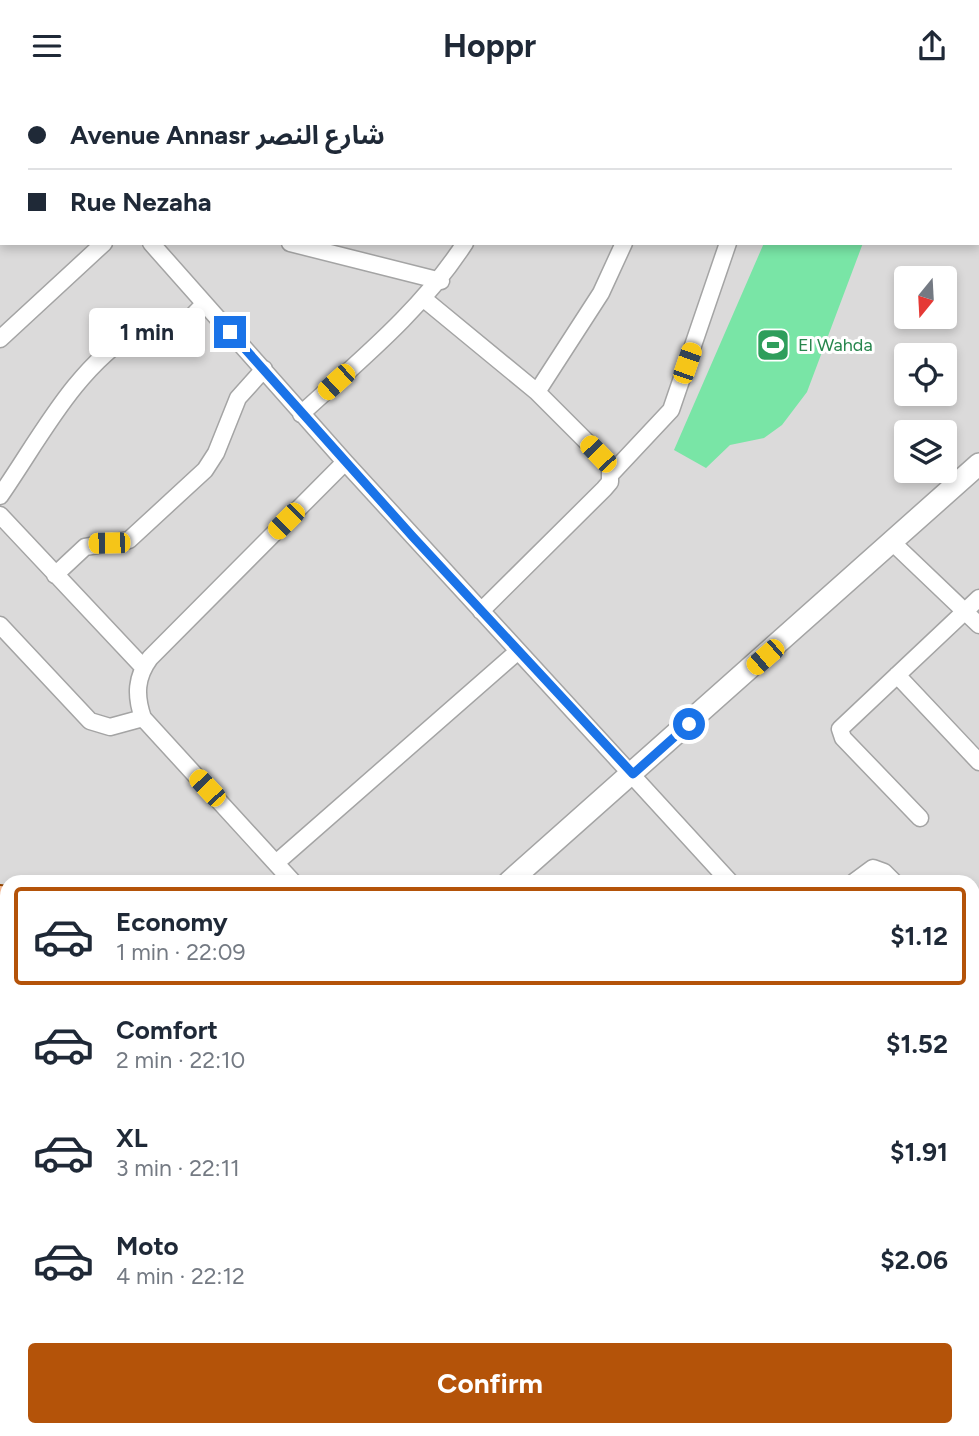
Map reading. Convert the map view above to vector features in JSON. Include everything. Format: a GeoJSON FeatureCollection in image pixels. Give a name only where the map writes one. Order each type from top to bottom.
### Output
{"type":"FeatureCollection","features":[{"type":"Feature","properties":{"kind":"street"},"geometry":{"type":"LineString","coordinates":[[0,339],[102,245]]}},
{"type":"Feature","properties":{"kind":"street"},"geometry":{"type":"LineString","coordinates":[[152,245],[517,652],[633,774],[724,875]]}},
{"type":"Feature","properties":{"kind":"street"},"geometry":{"type":"LineString","coordinates":[[298,245],[441,281]]}},
{"type":"Feature","properties":{"kind":"street"},"geometry":{"type":"LineString","coordinates":[[301,414],[424,299],[441,281],[465,245]]}},
{"type":"Feature","properties":{"kind":"street"},"geometry":{"type":"LineString","coordinates":[[537,392],[601,293],[624,245]]}},
{"type":"Feature","properties":{"kind":"street"},"geometry":{"type":"LineString","coordinates":[[481,611],[604,489],[611,474],[671,410],[727,245]]}},
{"type":"Feature","properties":{"kind":"street"},"geometry":{"type":"LineString","coordinates":[[424,299],[537,392],[610,465],[611,474]]}},
{"type":"Feature","properties":{"kind":"street"},"geometry":{"type":"LineString","coordinates":[[0,496],[77,381],[113,345],[136,330],[160,341],[170,339],[203,305]]}},
{"type":"Feature","properties":{"kind":"street"},"geometry":{"type":"LineString","coordinates":[[55,575],[85,547],[129,540],[205,470],[216,453],[238,398],[264,369]]}},
{"type":"Feature","properties":{"kind":"street"},"geometry":{"type":"LineString","coordinates":[[287,875],[144,718],[137,692],[143,667],[345,462]]}},
{"type":"Feature","properties":{"kind":"street"},"geometry":{"type":"LineString","coordinates":[[517,875],[979,464]]}},
{"type":"Feature","properties":{"kind":"street"},"geometry":{"type":"LineString","coordinates":[[0,515],[143,667]]}},
{"type":"Feature","properties":{"kind":"street"},"geometry":{"type":"LineString","coordinates":[[892,542],[979,625]]}},
{"type":"Feature","properties":{"kind":"street"},"geometry":{"type":"LineString","coordinates":[[920,818],[841,735],[845,722],[979,598]]}},
{"type":"Feature","properties":{"kind":"street"},"geometry":{"type":"LineString","coordinates":[[0,625],[90,721],[110,727],[144,718]]}},
{"type":"Feature","properties":{"kind":"street"},"geometry":{"type":"LineString","coordinates":[[276,863],[517,652]]}},
{"type":"Feature","properties":{"kind":"street"},"geometry":{"type":"LineString","coordinates":[[897,674],[979,762]]}},
{"type":"Feature","properties":{"kind":"street"},"geometry":{"type":"LineString","coordinates":[[864,875],[873,868],[887,875]]}},
{"type":"Feature","properties":{"kind":"shaded area"},"geometry":{"type":"Polygon","coordinates":[[[0,245],[979,245],[979,875],[0,875],[0,245]]]}},
{"type":"Feature","properties":{"kind":"green space","name":"El Wahda"},"geometry":{"type":"Polygon","coordinates":[[[763,245],[862,245],[807,392],[782,425],[764,438],[730,445],[706,468],[674,450],[763,245]]]}},
{"type":"Feature","properties":{"kind":"place","name":"El Wahda"},"geometry":{"type":"Point","coordinates":[773,345]}},
{"type":"Feature","properties":{"kind":"route"},"geometry":{"type":"LineString","coordinates":[[230,332],[517,652],[633,774],[689,724]]}}]}
